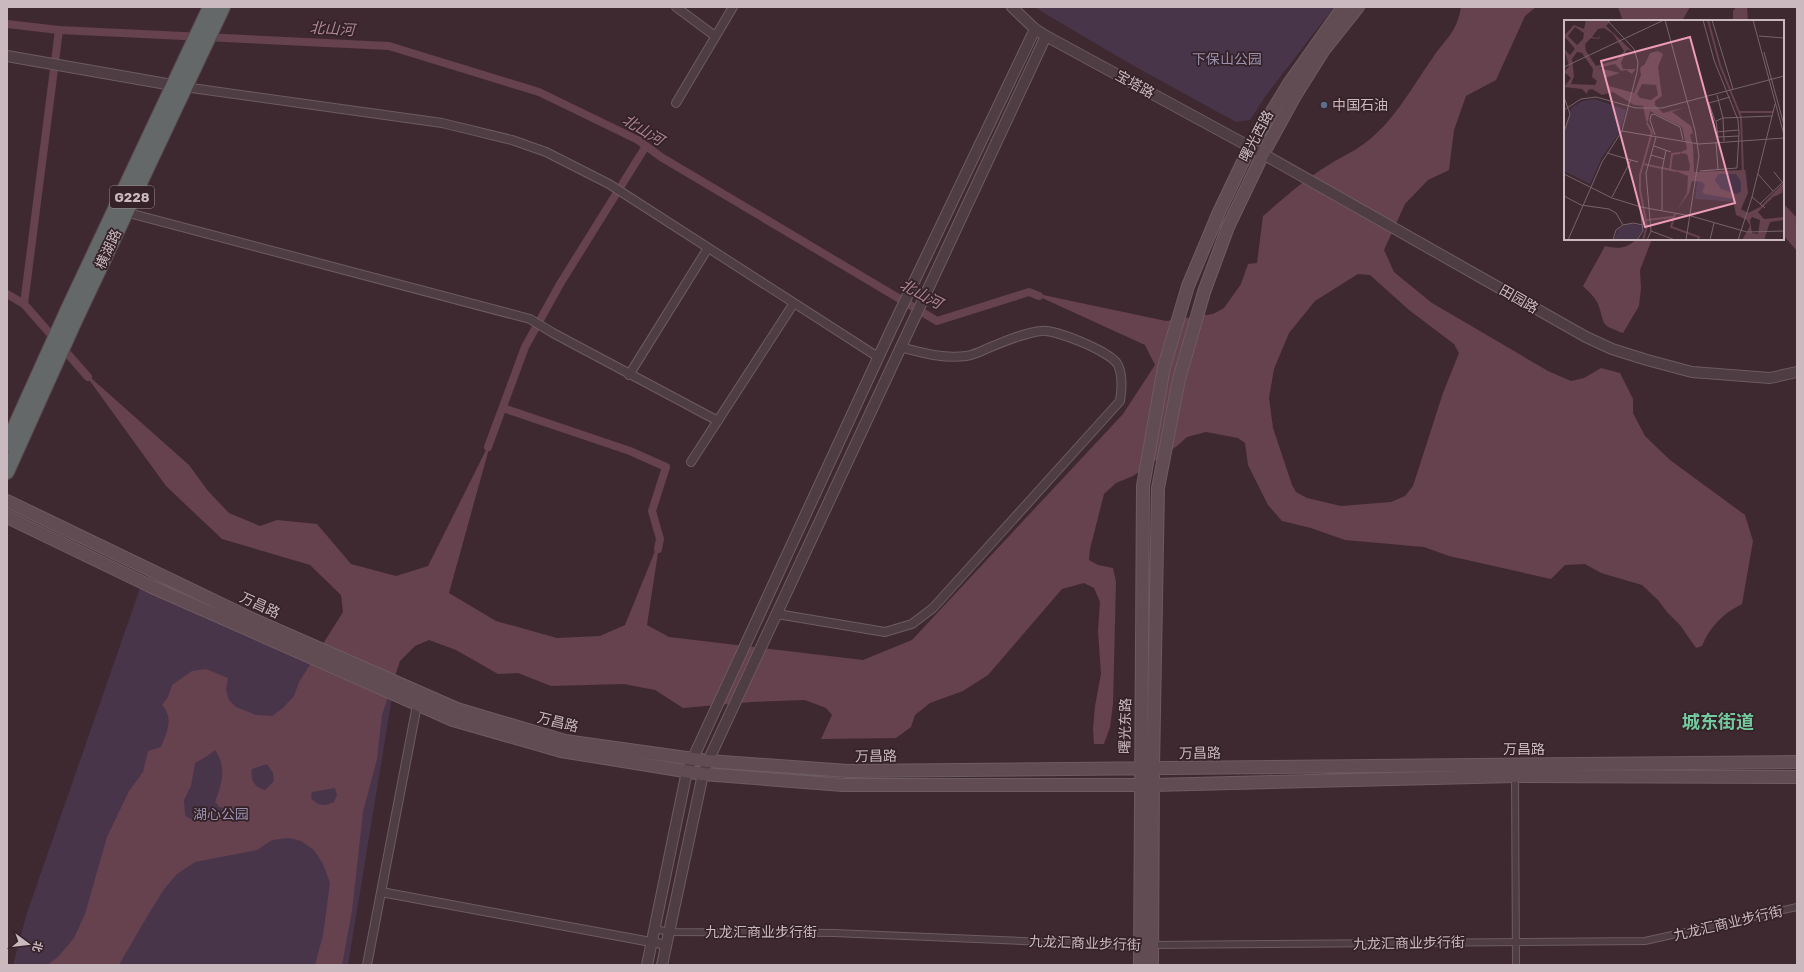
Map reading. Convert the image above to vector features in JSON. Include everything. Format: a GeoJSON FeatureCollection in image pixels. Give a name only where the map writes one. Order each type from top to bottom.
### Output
{"type":"FeatureCollection","features":[{"type":"Feature","properties":{"kind":"highway","name":"横湖路"},"geometry":{"type":"LineString","coordinates":[[7,472],[70,317],[178,86],[223,7]]}},
{"type":"Feature","properties":{"kind":"highway","name":"横湖路"},"geometry":{"type":"LineString","coordinates":[[187,70],[209,8]]}},
{"type":"Feature","properties":{"kind":"highway","name":"横湖路"},"geometry":{"type":"LineString","coordinates":[[70,317],[125,212],[178,86]]}},
{"type":"Feature","properties":{"kind":"highway","name":"横湖路"},"geometry":{"type":"LineString","coordinates":[[7,444],[48,368]]}},
{"type":"Feature","properties":{"kind":"main road","name":"曙光西路"},"geometry":{"type":"LineString","coordinates":[[1143,486],[1164,367],[1188,286],[1219,212],[1250,147],[1290,82],[1343,7]]}},
{"type":"Feature","properties":{"kind":"main road","name":"曙光西路"},"geometry":{"type":"LineString","coordinates":[[1158,488],[1178,379],[1204,292],[1228,227],[1263,154],[1296,94],[1323,51],[1358,7]]}},
{"type":"Feature","properties":{"kind":"main road","name":"曙光东路"},"geometry":{"type":"LineString","coordinates":[[1140,965],[1140,768],[1143,486]]}},
{"type":"Feature","properties":{"kind":"main road","name":"曙光东路"},"geometry":{"type":"LineString","coordinates":[[1152,965],[1153,768],[1158,488]]}},
{"type":"Feature","properties":{"kind":"main road","name":"万昌路"},"geometry":{"type":"LineString","coordinates":[[7,501],[247,616],[318,647],[408,695],[417,705],[453,720],[561,751],[703,774],[843,785],[1154,786],[1515,776],[1797,777]]}},
{"type":"Feature","properties":{"kind":"main road","name":"万昌路"},"geometry":{"type":"LineString","coordinates":[[7,517],[152,587],[312,658],[408,695],[565,741],[708,761],[848,771],[1797,762]]}},
{"type":"Feature","properties":{"kind":"street"},"geometry":{"type":"LineString","coordinates":[[676,7],[715,36]]}},
{"type":"Feature","properties":{"kind":"street"},"geometry":{"type":"LineString","coordinates":[[676,103],[733,7]]}},
{"type":"Feature","properties":{"kind":"street","name":"宝塔路"},"geometry":{"type":"LineString","coordinates":[[1012,7],[1035,29],[1046,36],[1263,154]]}},
{"type":"Feature","properties":{"kind":"street"},"geometry":{"type":"LineString","coordinates":[[647,965],[686,771],[878,357],[1035,29]]}},
{"type":"Feature","properties":{"kind":"street"},"geometry":{"type":"LineString","coordinates":[[662,965],[703,774],[708,761],[1046,36]]}},
{"type":"Feature","properties":{"kind":"street"},"geometry":{"type":"LineString","coordinates":[[7,56],[178,86],[442,123],[512,140],[546,152],[609,184],[878,357]]}},
{"type":"Feature","properties":{"kind":"street","name":"田园路"},"geometry":{"type":"LineString","coordinates":[[1263,154],[1586,337],[1612,349],[1692,372],[1770,378],[1797,372]]}},
{"type":"Feature","properties":{"kind":"street"},"geometry":{"type":"LineString","coordinates":[[125,212],[530,319],[553,333],[718,421]]}},
{"type":"Feature","properties":{"kind":"street"},"geometry":{"type":"LineString","coordinates":[[629,374],[708,248]]}},
{"type":"Feature","properties":{"kind":"street"},"geometry":{"type":"LineString","coordinates":[[691,462],[794,303]]}},
{"type":"Feature","properties":{"kind":"street"},"geometry":{"type":"LineString","coordinates":[[777,614],[885,632],[912,624],[933,608],[1120,401],[1123,385],[1117,364],[1107,355],[1067,336],[1042,331],[1010,340],[969,356],[949,358],[928,355],[900,347]]}},
{"type":"Feature","properties":{"kind":"street"},"geometry":{"type":"LineString","coordinates":[[367,965],[417,705]]}},
{"type":"Feature","properties":{"kind":"street"},"geometry":{"type":"LineString","coordinates":[[1515,776],[1516,965]]}},
{"type":"Feature","properties":{"kind":"street"},"geometry":{"type":"LineString","coordinates":[[381,892],[667,945]]}},
{"type":"Feature","properties":{"kind":"street","name":"九龙汇商业步行街"},"geometry":{"type":"LineString","coordinates":[[654,929],[670,932],[834,932],[1140,946],[1645,941],[1797,907]]}},
{"type":"Feature","properties":{"kind":"green space","name":"下保山公园"},"geometry":{"type":"Polygon","coordinates":[[[1034,7],[1334,7],[1267,94],[1250,120],[1236,122],[1127,62],[1034,7]]]}},
{"type":"Feature","properties":{"kind":"green space","name":"湖心公园"},"geometry":{"type":"Polygon","coordinates":[[[144,577],[150,577],[394,685],[348,965],[13,965],[27,913],[144,577]]]}},
{"type":"Feature","properties":{"kind":"shaded area"},"geometry":{"type":"Polygon","coordinates":[[[1461,7],[1536,7],[1525,16],[1496,80],[1466,96],[1454,130],[1449,170],[1428,180],[1405,204],[1384,250],[1394,272],[1432,303],[1548,371],[1571,381],[1584,378],[1601,368],[1620,373],[1633,399],[1633,413],[1645,436],[1670,460],[1745,515],[1753,541],[1742,604],[1723,616],[1713,627],[1702,646],[1696,648],[1680,625],[1658,600],[1642,585],[1601,573],[1585,564],[1565,565],[1551,579],[1449,556],[1424,547],[1345,540],[1311,528],[1282,521],[1268,505],[1248,465],[1245,443],[1238,438],[1206,432],[1187,437],[1177,446],[1133,476],[1116,483],[1104,494],[1090,549],[1089,560],[1098,565],[1113,568],[1116,582],[1113,704],[1110,727],[1104,744],[1094,744],[1093,729],[1095,706],[1101,674],[1098,631],[1100,602],[1094,588],[1084,583],[1062,589],[988,675],[963,691],[930,703],[915,715],[911,727],[896,738],[821,739],[832,715],[826,708],[805,700],[752,702],[683,708],[655,690],[624,684],[551,686],[518,673],[498,674],[456,650],[429,640],[415,646],[400,661],[382,715],[377,759],[363,812],[352,911],[342,965],[315,965],[323,935],[330,883],[323,864],[314,850],[301,841],[289,838],[272,840],[257,850],[195,862],[177,874],[165,888],[119,965],[47,965],[58,957],[74,938],[85,914],[107,837],[129,791],[143,772],[148,751],[161,747],[167,731],[169,720],[166,710],[162,705],[168,697],[172,685],[192,671],[206,669],[228,678],[226,690],[229,700],[236,707],[256,715],[272,716],[283,708],[294,696],[299,682],[343,612],[341,595],[310,565],[222,539],[166,486],[82,370],[189,465],[208,491],[229,513],[260,526],[277,520],[317,524],[351,564],[396,576],[428,566],[492,438],[449,593],[496,621],[557,638],[600,636],[625,625],[660,539],[647,625],[669,637],[863,660],[912,640],[1123,414],[1155,365],[1145,345],[1029,292],[1166,321],[1213,314],[1224,308],[1241,284],[1248,264],[1257,263],[1263,216],[1295,188],[1330,164],[1360,147],[1379,131],[1396,112],[1450,35],[1459,16],[1461,7]],[[1358,274],[1315,301],[1289,333],[1274,369],[1269,398],[1273,428],[1292,485],[1296,492],[1307,498],[1341,506],[1391,502],[1405,496],[1413,486],[1443,393],[1459,353],[1454,344],[1409,310],[1370,275],[1358,274]],[[215,750],[195,763],[191,786],[184,800],[185,815],[198,821],[222,816],[224,808],[219,807],[215,802],[222,776],[221,763],[215,750]],[[267,764],[252,769],[252,780],[261,789],[265,790],[274,781],[273,773],[267,764]],[[335,788],[312,792],[311,798],[322,805],[334,802],[337,795],[335,788]]]}},
{"type":"Feature","properties":{"kind":"shaded area"},"geometry":{"type":"Polygon","coordinates":[[[1618,7],[1690,7],[1683,20],[1623,20],[1618,7]]]}},
{"type":"Feature","properties":{"kind":"shaded area"},"geometry":{"type":"Polygon","coordinates":[[[1736,7],[1747,7],[1748,20],[1733,20],[1733,11],[1736,7]]]}},
{"type":"Feature","properties":{"kind":"shaded area"},"geometry":{"type":"Polygon","coordinates":[[[1784,204],[1797,218],[1797,251],[1784,236],[1784,204]]]}},
{"type":"Feature","properties":{"kind":"shaded area"},"geometry":{"type":"Polygon","coordinates":[[[1635,240],[1652,240],[1640,270],[1641,288],[1639,306],[1623,333],[1610,328],[1604,323],[1597,301],[1583,286],[1605,246],[1614,248],[1622,247],[1635,240]]]}},
{"type":"Feature","properties":{"kind":"waterway","name":"北山河"},"geometry":{"type":"LineString","coordinates":[[7,24],[59,30],[389,46],[539,92],[638,140],[661,157],[937,321],[1029,292],[1039,296]]}},
{"type":"Feature","properties":{"kind":"waterway"},"geometry":{"type":"LineString","coordinates":[[24,304],[59,30]]}},
{"type":"Feature","properties":{"kind":"waterway"},"geometry":{"type":"LineString","coordinates":[[488,447],[525,347],[560,284],[646,146]]}},
{"type":"Feature","properties":{"kind":"waterway"},"geometry":{"type":"LineString","coordinates":[[7,294],[24,304],[88,377]]}},
{"type":"Feature","properties":{"kind":"waterway"},"geometry":{"type":"LineString","coordinates":[[503,408],[630,451],[666,467],[652,511],[660,539],[658,549]]}},
{"type":"Feature","properties":{"kind":"place","name":"中国石油"},"geometry":{"type":"Point","coordinates":[1324,105]}},
{"type":"Feature","properties":{"kind":"district","name":"城东街道"},"geometry":{"type":"Point","coordinates":[1718,722]}}]}
